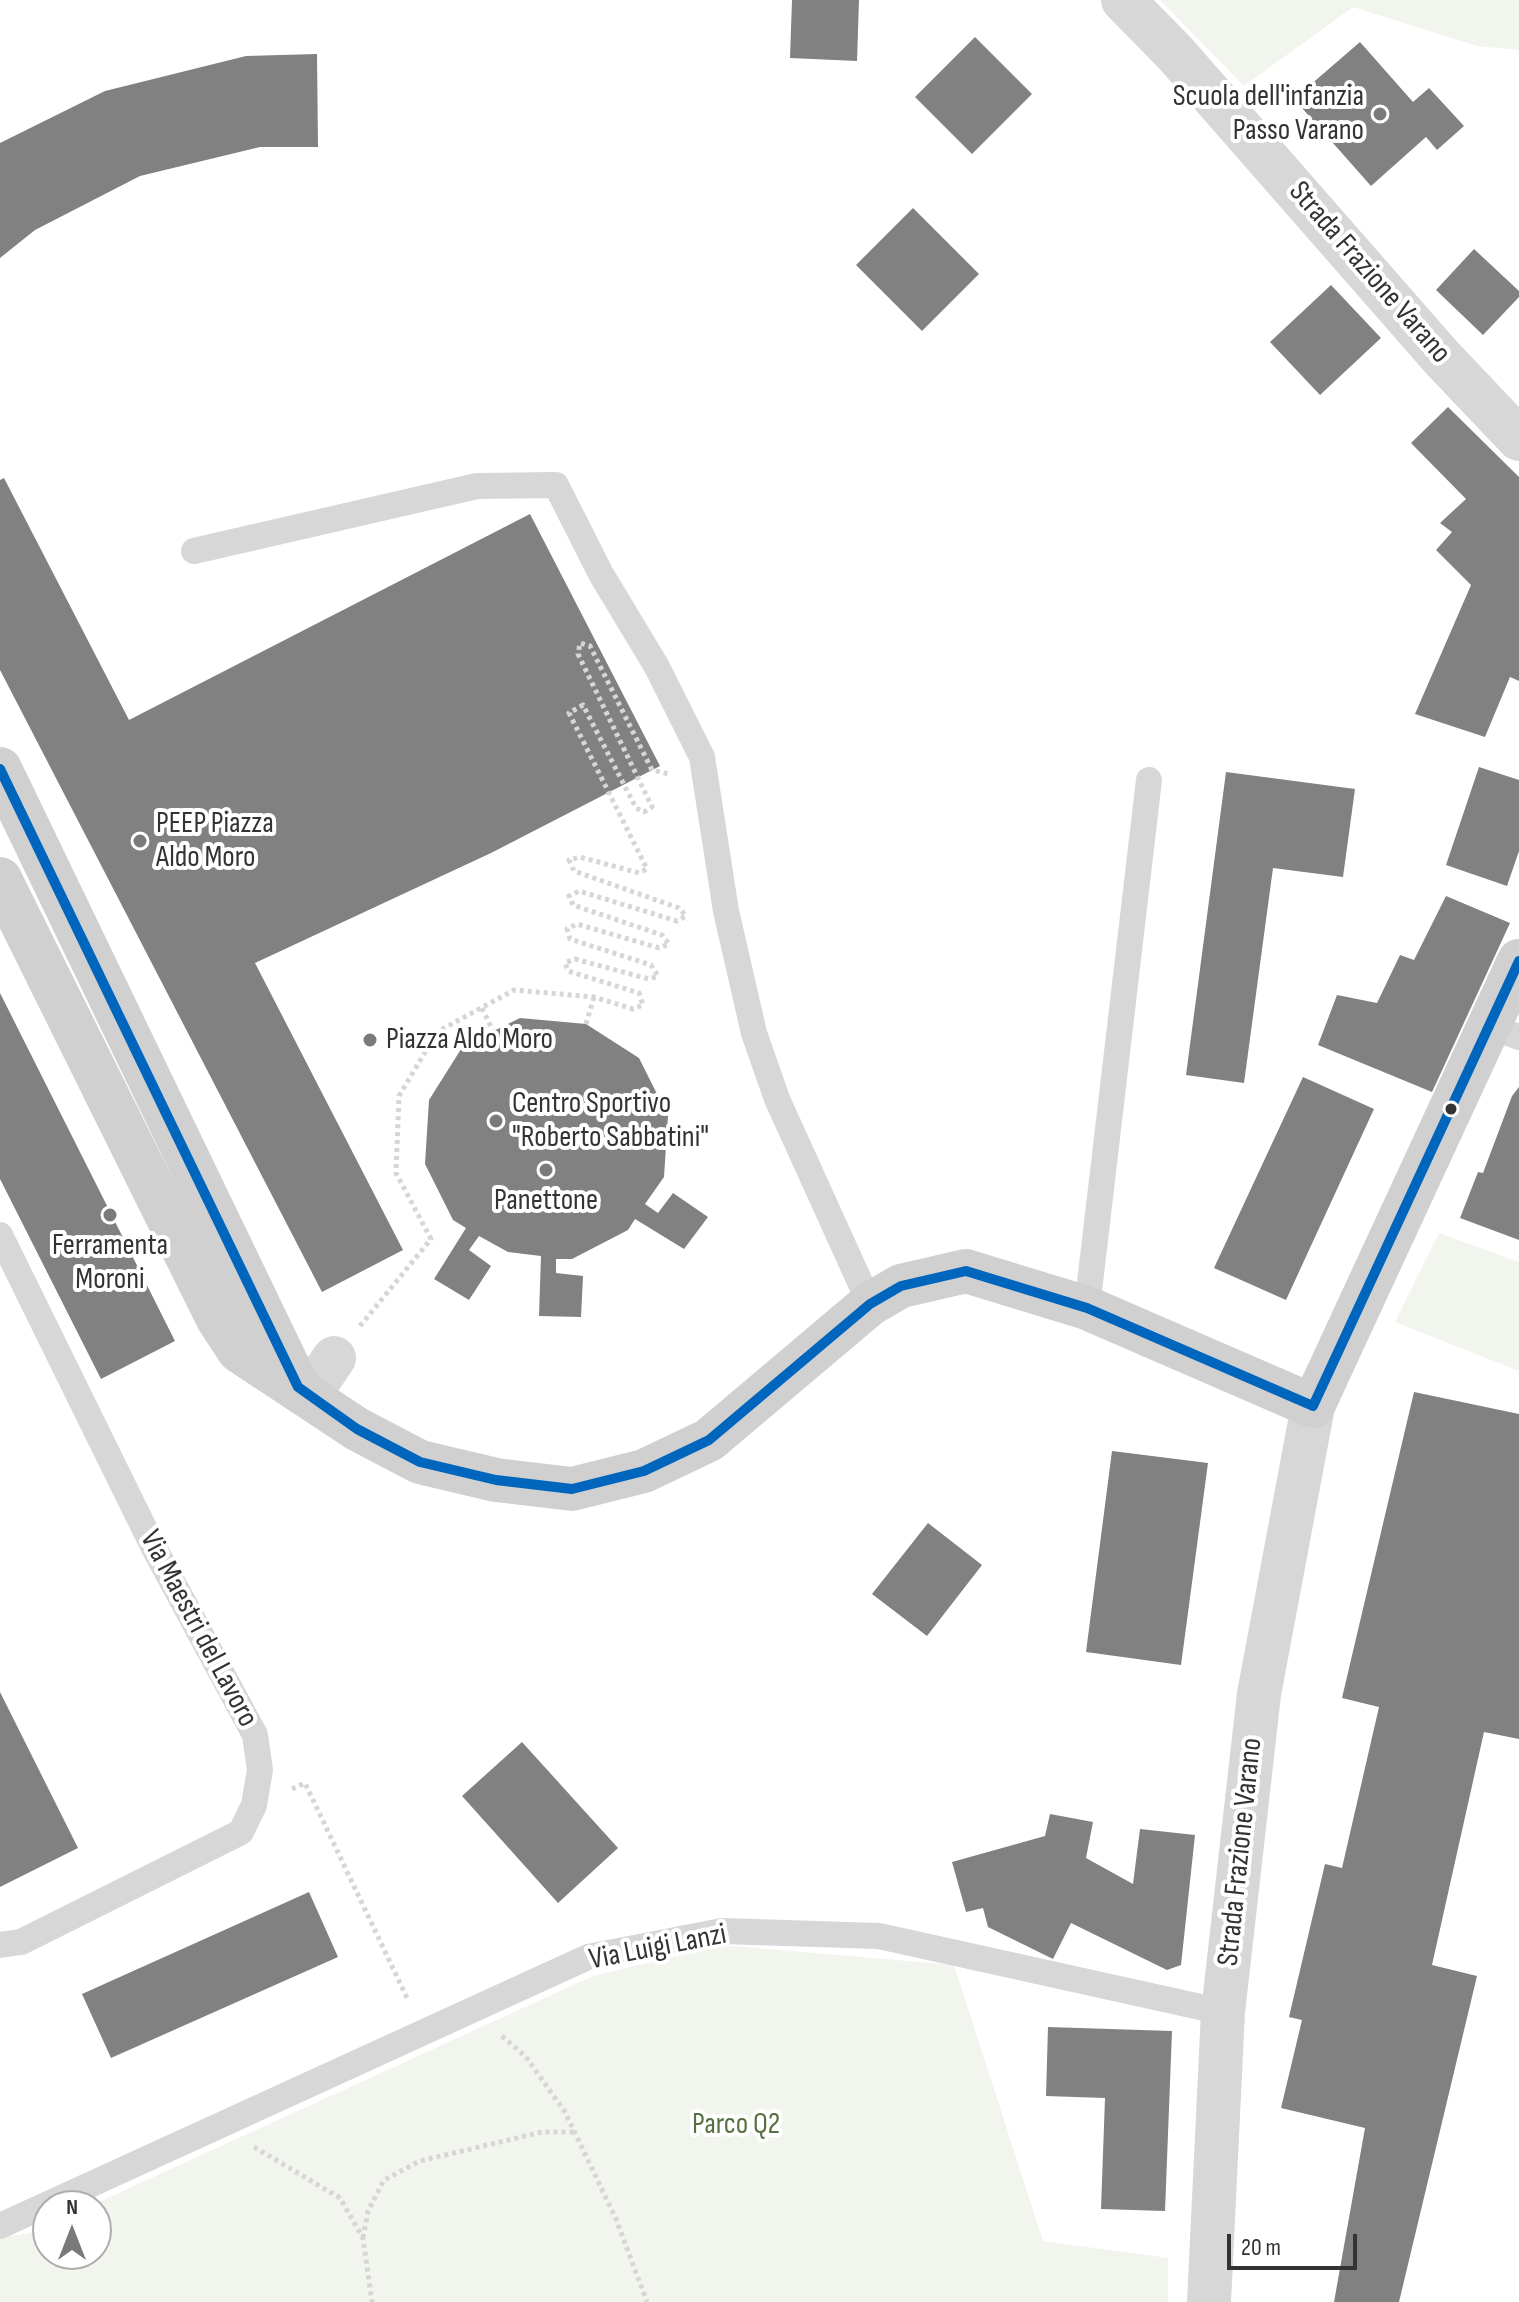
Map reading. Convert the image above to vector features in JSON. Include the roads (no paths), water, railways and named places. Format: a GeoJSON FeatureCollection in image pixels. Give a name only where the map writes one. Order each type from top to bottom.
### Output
{"type":"FeatureCollection","features":[{"type":"Feature","properties":{"kind":"street","name":"Strada Frazione Varano"},"geometry":{"type":"LineString","coordinates":[[1123,0],[1175,53],[1442,358],[1519,439]]}},
{"type":"Feature","properties":{"kind":"street"},"geometry":{"type":"LineString","coordinates":[[0,769],[304,1391]]}},
{"type":"Feature","properties":{"kind":"street"},"geometry":{"type":"LineString","coordinates":[[0,879],[218,1319],[239,1351],[304,1391],[357,1429],[420,1462],[496,1480],[572,1489],[644,1471],[709,1440],[870,1304],[901,1286],[966,1271],[1087,1308],[1313,1406],[1505,1032],[1519,961]]}},
{"type":"Feature","properties":{"kind":"street"},"geometry":{"type":"LineString","coordinates":[[304,1391],[334,1358]]}},
{"type":"Feature","properties":{"kind":"street","name":"Strada Frazione Varano"},"geometry":{"type":"LineString","coordinates":[[1209,2302],[1223,2012],[1259,1694],[1313,1406]]}},
{"type":"Feature","properties":{"kind":"lane"},"geometry":{"type":"LineString","coordinates":[[194,551],[477,486],[556,485],[601,574],[657,667],[702,757],[726,911],[754,1033],[777,1099],[870,1304]]}},
{"type":"Feature","properties":{"kind":"lane"},"geometry":{"type":"LineString","coordinates":[[1087,1308],[1149,780]]}},
{"type":"Feature","properties":{"kind":"lane"},"geometry":{"type":"LineString","coordinates":[[76,1027],[116,1008]]}},
{"type":"Feature","properties":{"kind":"lane","name":"Via Maestri del Lavoro"},"geometry":{"type":"LineString","coordinates":[[0,1235],[153,1546],[255,1735],[260,1770],[254,1805],[241,1832],[21,1942],[0,1945]]}},
{"type":"Feature","properties":{"kind":"lane","name":"Via Luigi Lanzi"},"geometry":{"type":"LineString","coordinates":[[0,2226],[588,1957],[722,1931],[879,1936],[1223,2012]]}},
{"type":"Feature","properties":{"kind":"place","name":"Scuola dell'infanzia Passo Varano"},"geometry":{"type":"Point","coordinates":[1380,114]}},
{"type":"Feature","properties":{"kind":"place","name":"PEEP Piazza Aldo Moro"},"geometry":{"type":"Point","coordinates":[140,841]}},
{"type":"Feature","properties":{"kind":"place","name":"Piazza Aldo Moro"},"geometry":{"type":"Point","coordinates":[370,1040]}},
{"type":"Feature","properties":{"kind":"place","name":"Centro Sportivo \"Roberto Sabbatini\""},"geometry":{"type":"Point","coordinates":[496,1121]}},
{"type":"Feature","properties":{"kind":"place","name":"Panettone"},"geometry":{"type":"Point","coordinates":[546,1170]}},
{"type":"Feature","properties":{"kind":"place","name":"Ferramenta Moroni"},"geometry":{"type":"Point","coordinates":[110,1215]}},
{"type":"Feature","properties":{"kind":"park label","name":"Parco Q2"},"geometry":{"type":"Point","coordinates":[736,2125]}}]}
